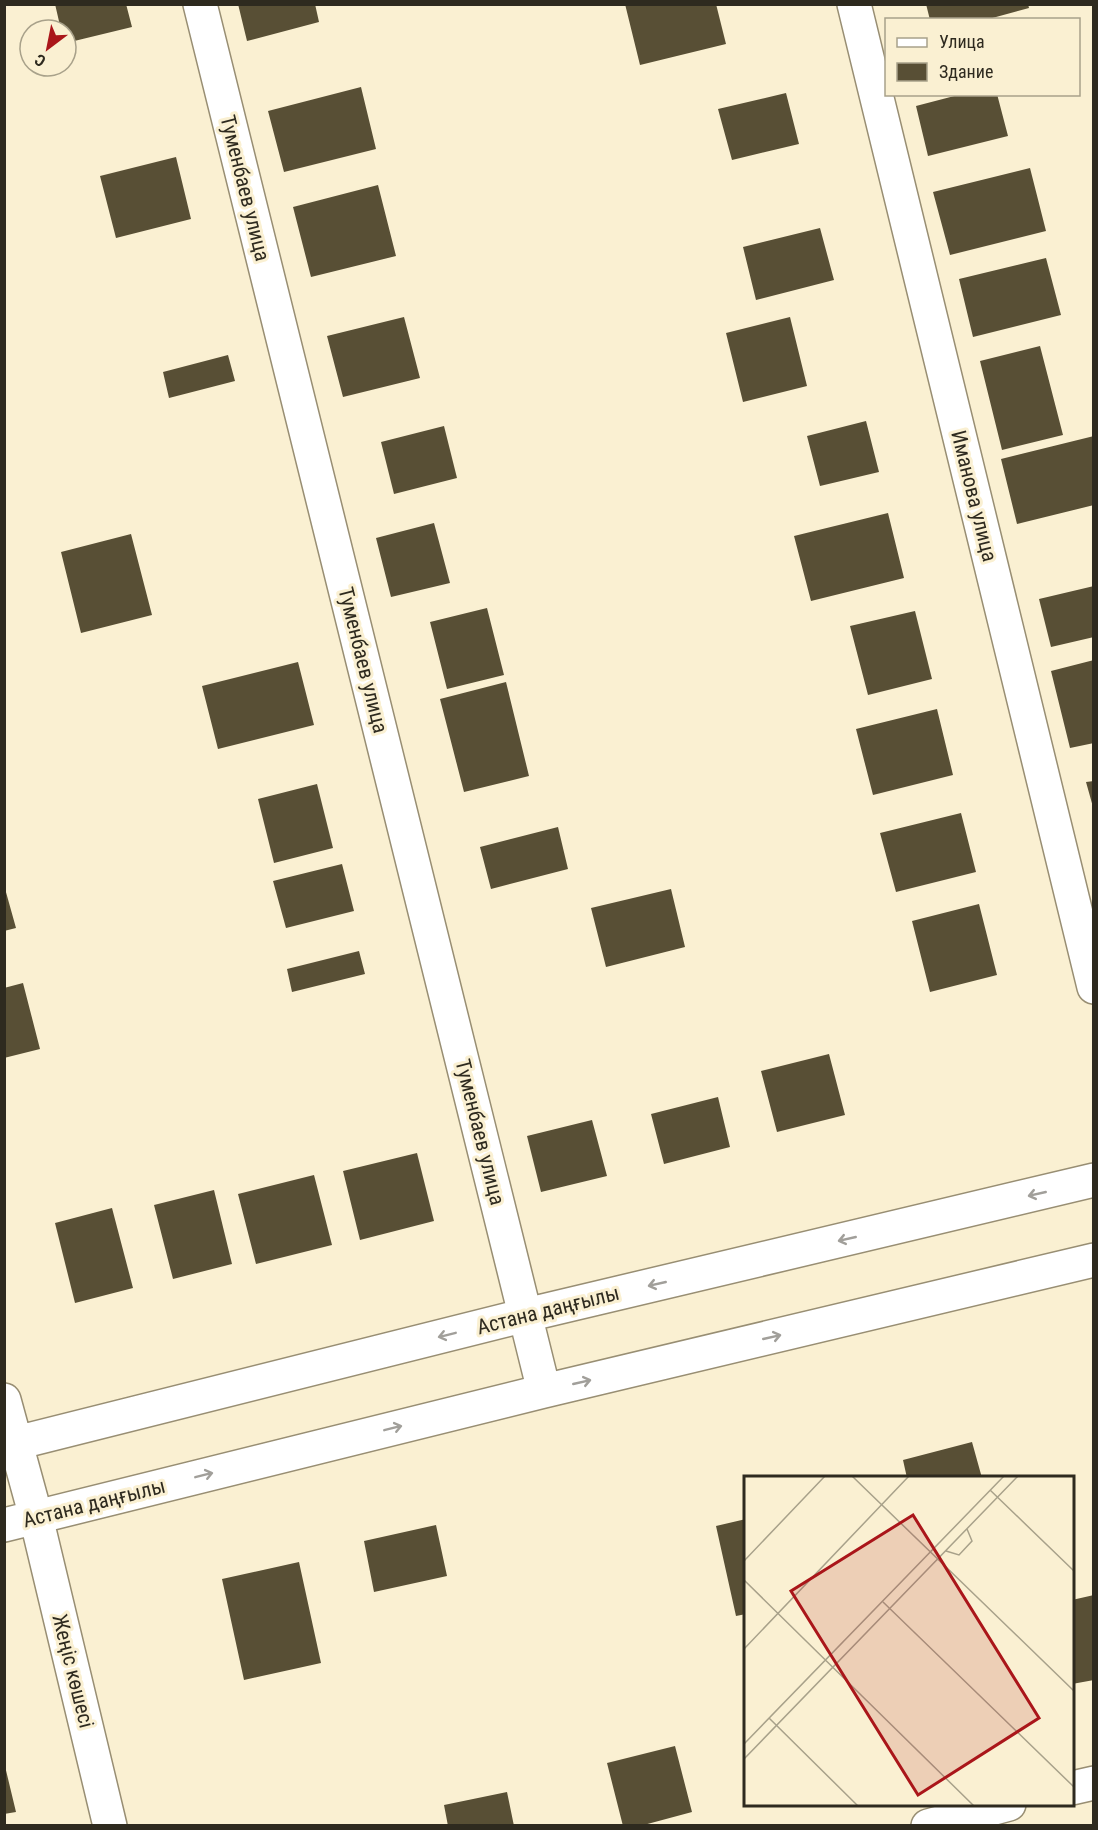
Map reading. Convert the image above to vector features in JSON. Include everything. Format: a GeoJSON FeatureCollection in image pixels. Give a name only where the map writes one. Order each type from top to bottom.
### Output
{"type":"FeatureCollection","features":[{"type":"Feature","properties":{"kind":"street","name":"Туменбаев улица"},"geometry":{"type":"LineString","coordinates":[[200,4],[544,1391]]}},
{"type":"Feature","properties":{"kind":"street","name":"Иманова улица"},"geometry":{"type":"LineString","coordinates":[[854,4],[1094,987]]}},
{"type":"Feature","properties":{"kind":"street","name":"Астана даңғылы"},"geometry":{"type":"LineString","coordinates":[[10,1444],[526,1316],[1094,1180]]}},
{"type":"Feature","properties":{"kind":"street","name":"Астана даңғылы"},"geometry":{"type":"LineString","coordinates":[[4,1525],[544,1391],[1094,1260]]}},
{"type":"Feature","properties":{"kind":"street"},"geometry":{"type":"LineString","coordinates":[[4,1400],[10,1444]]}},
{"type":"Feature","properties":{"kind":"street","name":"Жеңіс көшесі"},"geometry":{"type":"LineString","coordinates":[[10,1444],[36,1517],[110,1826]]}},
{"type":"Feature","properties":{"kind":"street"},"geometry":{"type":"LineString","coordinates":[[1074,1788],[1094,1783]]}},
{"type":"Feature","properties":{"kind":"street"},"geometry":{"type":"LineString","coordinates":[[928,1826],[1003,1806]]}},
{"type":"Feature","properties":{"kind":"building"},"geometry":{"type":"Polygon","coordinates":[[[55,4],[126,4],[132,27],[78,40],[78,18],[58,18],[55,4]]]}},
{"type":"Feature","properties":{"kind":"building"},"geometry":{"type":"Polygon","coordinates":[[[238,4],[315,4],[319,22],[247,41],[238,4]]]}},
{"type":"Feature","properties":{"kind":"building"},"geometry":{"type":"Polygon","coordinates":[[[625,4],[716,4],[726,44],[640,65],[625,4]]]}},
{"type":"Feature","properties":{"kind":"building"},"geometry":{"type":"Polygon","coordinates":[[[926,4],[1028,4],[1029,8],[992,18],[930,18],[926,4]]]}},
{"type":"Feature","properties":{"kind":"building"},"geometry":{"type":"Polygon","coordinates":[[[361,87],[376,149],[284,172],[268,111],[361,87]]]}},
{"type":"Feature","properties":{"kind":"building"},"geometry":{"type":"Polygon","coordinates":[[[786,93],[799,144],[732,160],[718,109],[786,93]]]}},
{"type":"Feature","properties":{"kind":"building"},"geometry":{"type":"Polygon","coordinates":[[[954,96],[998,96],[1008,136],[928,156],[916,106],[954,96]]]}},
{"type":"Feature","properties":{"kind":"building"},"geometry":{"type":"Polygon","coordinates":[[[176,157],[191,219],[116,238],[100,176],[176,157]]]}},
{"type":"Feature","properties":{"kind":"building"},"geometry":{"type":"Polygon","coordinates":[[[1030,168],[1046,231],[950,255],[933,192],[1030,168]]]}},
{"type":"Feature","properties":{"kind":"building"},"geometry":{"type":"Polygon","coordinates":[[[378,185],[396,256],[311,277],[293,207],[378,185]]]}},
{"type":"Feature","properties":{"kind":"building"},"geometry":{"type":"Polygon","coordinates":[[[820,228],[834,280],[756,300],[743,247],[820,228]]]}},
{"type":"Feature","properties":{"kind":"building"},"geometry":{"type":"Polygon","coordinates":[[[1046,258],[1061,315],[973,337],[959,279],[1046,258]]]}},
{"type":"Feature","properties":{"kind":"building"},"geometry":{"type":"Polygon","coordinates":[[[404,317],[420,378],[343,397],[327,336],[404,317]]]}},
{"type":"Feature","properties":{"kind":"building"},"geometry":{"type":"Polygon","coordinates":[[[790,317],[807,386],[743,402],[726,333],[790,317]]]}},
{"type":"Feature","properties":{"kind":"building"},"geometry":{"type":"Polygon","coordinates":[[[1040,346],[1063,435],[1002,450],[980,361],[1040,346]]]}},
{"type":"Feature","properties":{"kind":"building"},"geometry":{"type":"Polygon","coordinates":[[[228,355],[235,381],[169,398],[163,372],[228,355]]]}},
{"type":"Feature","properties":{"kind":"building"},"geometry":{"type":"Polygon","coordinates":[[[866,421],[879,472],[820,486],[807,436],[866,421]]]}},
{"type":"Feature","properties":{"kind":"building"},"geometry":{"type":"Polygon","coordinates":[[[444,426],[457,478],[394,494],[381,442],[444,426]]]}},
{"type":"Feature","properties":{"kind":"building"},"geometry":{"type":"Polygon","coordinates":[[[1094,436],[1094,505],[1017,524],[1001,459],[1094,436]]]}},
{"type":"Feature","properties":{"kind":"building"},"geometry":{"type":"Polygon","coordinates":[[[888,513],[904,578],[811,601],[794,536],[888,513]]]}},
{"type":"Feature","properties":{"kind":"building"},"geometry":{"type":"Polygon","coordinates":[[[434,523],[450,583],[391,597],[376,538],[434,523]]]}},
{"type":"Feature","properties":{"kind":"building"},"geometry":{"type":"Polygon","coordinates":[[[131,534],[152,615],[81,633],[61,552],[131,534]]]}},
{"type":"Feature","properties":{"kind":"building"},"geometry":{"type":"Polygon","coordinates":[[[1094,586],[1094,637],[1051,647],[1039,599],[1094,586]]]}},
{"type":"Feature","properties":{"kind":"building"},"geometry":{"type":"Polygon","coordinates":[[[487,608],[504,675],[447,689],[430,622],[487,608]]]}},
{"type":"Feature","properties":{"kind":"building"},"geometry":{"type":"Polygon","coordinates":[[[915,611],[932,679],[868,695],[850,626],[915,611]]]}},
{"type":"Feature","properties":{"kind":"building"},"geometry":{"type":"Polygon","coordinates":[[[1094,660],[1094,743],[1070,748],[1051,671],[1094,660]]]}},
{"type":"Feature","properties":{"kind":"building"},"geometry":{"type":"Polygon","coordinates":[[[298,662],[314,725],[218,749],[202,686],[298,662]]]}},
{"type":"Feature","properties":{"kind":"building"},"geometry":{"type":"Polygon","coordinates":[[[506,682],[529,776],[464,792],[440,699],[506,682]]]}},
{"type":"Feature","properties":{"kind":"building"},"geometry":{"type":"Polygon","coordinates":[[[937,709],[953,775],[873,795],[856,729],[937,709]]]}},
{"type":"Feature","properties":{"kind":"building"},"geometry":{"type":"Polygon","coordinates":[[[1094,781],[1094,807],[1093,807],[1086,782],[1094,781]]]}},
{"type":"Feature","properties":{"kind":"building"},"geometry":{"type":"Polygon","coordinates":[[[317,784],[333,848],[274,863],[258,799],[317,784]]]}},
{"type":"Feature","properties":{"kind":"building"},"geometry":{"type":"Polygon","coordinates":[[[961,813],[976,872],[896,892],[880,833],[961,813]]]}},
{"type":"Feature","properties":{"kind":"building"},"geometry":{"type":"Polygon","coordinates":[[[558,827],[568,869],[491,889],[480,847],[558,827]]]}},
{"type":"Feature","properties":{"kind":"building"},"geometry":{"type":"Polygon","coordinates":[[[342,864],[354,911],[286,928],[273,881],[342,864]]]}},
{"type":"Feature","properties":{"kind":"building"},"geometry":{"type":"Polygon","coordinates":[[[4,885],[16,928],[4,931],[4,885]]]}},
{"type":"Feature","properties":{"kind":"building"},"geometry":{"type":"Polygon","coordinates":[[[671,889],[685,947],[606,967],[591,908],[671,889]]]}},
{"type":"Feature","properties":{"kind":"building"},"geometry":{"type":"Polygon","coordinates":[[[979,904],[997,975],[930,992],[912,921],[979,904]]]}},
{"type":"Feature","properties":{"kind":"building"},"geometry":{"type":"Polygon","coordinates":[[[359,951],[365,974],[292,992],[287,969],[359,951]]]}},
{"type":"Feature","properties":{"kind":"building"},"geometry":{"type":"Polygon","coordinates":[[[23,983],[40,1049],[4,1058],[4,988],[23,983]]]}},
{"type":"Feature","properties":{"kind":"building"},"geometry":{"type":"Polygon","coordinates":[[[829,1054],[845,1115],[777,1132],[761,1071],[829,1054]]]}},
{"type":"Feature","properties":{"kind":"building"},"geometry":{"type":"Polygon","coordinates":[[[718,1097],[730,1147],[664,1164],[651,1114],[718,1097]]]}},
{"type":"Feature","properties":{"kind":"building"},"geometry":{"type":"Polygon","coordinates":[[[592,1120],[607,1176],[541,1192],[527,1136],[592,1120]]]}},
{"type":"Feature","properties":{"kind":"building"},"geometry":{"type":"Polygon","coordinates":[[[417,1153],[434,1221],[360,1240],[343,1171],[417,1153]]]}},
{"type":"Feature","properties":{"kind":"building"},"geometry":{"type":"Polygon","coordinates":[[[314,1175],[332,1245],[256,1264],[238,1194],[314,1175]]]}},
{"type":"Feature","properties":{"kind":"building"},"geometry":{"type":"Polygon","coordinates":[[[214,1190],[232,1264],[173,1279],[154,1205],[214,1190]]]}},
{"type":"Feature","properties":{"kind":"building"},"geometry":{"type":"Polygon","coordinates":[[[112,1208],[133,1288],[75,1303],[55,1223],[112,1208]]]}},
{"type":"Feature","properties":{"kind":"building"},"geometry":{"type":"Polygon","coordinates":[[[972,1442],[981,1476],[907,1476],[903,1460],[972,1442]]]}},
{"type":"Feature","properties":{"kind":"building"},"geometry":{"type":"Polygon","coordinates":[[[744,1519],[744,1614],[736,1616],[716,1526],[744,1519]]]}},
{"type":"Feature","properties":{"kind":"building"},"geometry":{"type":"Polygon","coordinates":[[[436,1525],[447,1576],[374,1592],[364,1541],[436,1525]]]}},
{"type":"Feature","properties":{"kind":"building"},"geometry":{"type":"Polygon","coordinates":[[[299,1562],[321,1663],[244,1680],[222,1579],[299,1562]]]}},
{"type":"Feature","properties":{"kind":"building"},"geometry":{"type":"Polygon","coordinates":[[[1094,1595],[1094,1680],[1074,1684],[1074,1600],[1094,1595]]]}},
{"type":"Feature","properties":{"kind":"building"},"geometry":{"type":"Polygon","coordinates":[[[675,1746],[692,1812],[640,1826],[623,1826],[607,1763],[675,1746]]]}},
{"type":"Feature","properties":{"kind":"building"},"geometry":{"type":"Polygon","coordinates":[[[4,1762],[16,1812],[4,1814],[4,1762]]]}},
{"type":"Feature","properties":{"kind":"building"},"geometry":{"type":"Polygon","coordinates":[[[507,1792],[514,1826],[448,1826],[444,1805],[507,1792]]]}}]}
